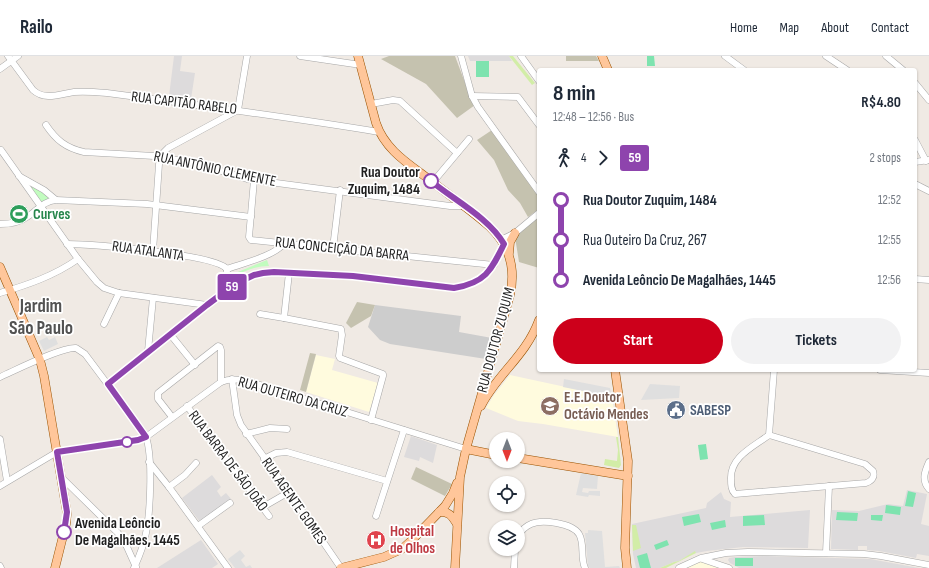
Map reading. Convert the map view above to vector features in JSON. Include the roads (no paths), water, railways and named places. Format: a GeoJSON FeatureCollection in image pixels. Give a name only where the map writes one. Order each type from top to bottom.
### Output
{"type":"FeatureCollection","features":[{"type":"Feature","properties":{"kind":"main road","name":"RUA DOUTOR ZUQUIM"},"geometry":{"type":"LineString","coordinates":[[358,56],[379,132],[384,141],[395,153],[490,227],[503,242],[509,254],[513,272],[511,288],[466,449],[460,477],[454,568]]}},
{"type":"Feature","properties":{"kind":"main road"},"geometry":{"type":"LineString","coordinates":[[602,56],[607,68]]}},
{"type":"Feature","properties":{"kind":"main road"},"geometry":{"type":"LineString","coordinates":[[509,254],[510,242],[515,233]]}},
{"type":"Feature","properties":{"kind":"main road"},"geometry":{"type":"LineString","coordinates":[[0,268],[40,360],[44,376],[67,518],[55,568]]}},
{"type":"Feature","properties":{"kind":"main road"},"geometry":{"type":"LineString","coordinates":[[477,411],[491,390],[528,344],[537,324]]}},
{"type":"Feature","properties":{"kind":"main road"},"geometry":{"type":"LineString","coordinates":[[615,372],[627,453],[628,476],[625,548],[627,568]]}},
{"type":"Feature","properties":{"kind":"main road"},"geometry":{"type":"LineString","coordinates":[[466,449],[489,454]]}},
{"type":"Feature","properties":{"kind":"main road"},"geometry":{"type":"LineString","coordinates":[[525,459],[628,476]]}},
{"type":"Feature","properties":{"kind":"main road"},"geometry":{"type":"LineString","coordinates":[[341,568],[384,557],[402,549],[449,500],[460,477]]}},
{"type":"Feature","properties":{"kind":"main road"},"geometry":{"type":"LineString","coordinates":[[439,512],[451,514],[457,524]]}},
{"type":"Feature","properties":{"kind":"street"},"geometry":{"type":"LineString","coordinates":[[0,69],[9,58],[18,56]]}},
{"type":"Feature","properties":{"kind":"street"},"geometry":{"type":"LineString","coordinates":[[153,251],[160,157],[168,148],[238,110],[246,56]]}},
{"type":"Feature","properties":{"kind":"street"},"geometry":{"type":"LineString","coordinates":[[300,56],[361,64]]}},
{"type":"Feature","properties":{"kind":"street"},"geometry":{"type":"LineString","coordinates":[[461,56],[472,96],[482,113],[537,189]]}},
{"type":"Feature","properties":{"kind":"street"},"geometry":{"type":"LineString","coordinates":[[521,56],[537,78]]}},
{"type":"Feature","properties":{"kind":"street"},"geometry":{"type":"LineString","coordinates":[[725,56],[740,68]]}},
{"type":"Feature","properties":{"kind":"street"},"geometry":{"type":"LineString","coordinates":[[826,56],[843,68]]}},
{"type":"Feature","properties":{"kind":"street"},"geometry":{"type":"LineString","coordinates":[[886,56],[901,68]]}},
{"type":"Feature","properties":{"kind":"street","name":"RUA CAPITÃO RABELO"},"geometry":{"type":"LineString","coordinates":[[9,58],[33,90],[37,94],[43,96],[74,92],[89,92],[238,110],[379,132]]}},
{"type":"Feature","properties":{"kind":"street"},"geometry":{"type":"LineString","coordinates":[[917,85],[929,100]]}},
{"type":"Feature","properties":{"kind":"street"},"geometry":{"type":"LineString","coordinates":[[472,96],[518,97],[537,122]]}},
{"type":"Feature","properties":{"kind":"street"},"geometry":{"type":"LineString","coordinates":[[371,104],[393,100],[400,101],[457,153]]}},
{"type":"Feature","properties":{"kind":"street","name":"RUA ANTÔNIO CLEMENTE"},"geometry":{"type":"LineString","coordinates":[[46,125],[58,140],[73,150],[93,153],[147,155],[199,164],[254,180],[340,190],[443,205],[464,206]]}},
{"type":"Feature","properties":{"kind":"street"},"geometry":{"type":"LineString","coordinates":[[433,182],[469,139]]}},
{"type":"Feature","properties":{"kind":"street"},"geometry":{"type":"LineString","coordinates":[[917,143],[928,161],[917,162]]}},
{"type":"Feature","properties":{"kind":"street"},"geometry":{"type":"LineString","coordinates":[[1,150],[66,244],[97,282],[111,291],[119,293],[207,305]]}},
{"type":"Feature","properties":{"kind":"street"},"geometry":{"type":"LineString","coordinates":[[18,176],[30,181],[56,200]]}},
{"type":"Feature","properties":{"kind":"street","name":"RUA CONCEIÇÃO DA BARRA"},"geometry":{"type":"LineString","coordinates":[[254,180],[249,240],[494,265]]}},
{"type":"Feature","properties":{"kind":"street"},"geometry":{"type":"LineString","coordinates":[[917,185],[929,191]]}},
{"type":"Feature","properties":{"kind":"street"},"geometry":{"type":"LineString","coordinates":[[333,248],[340,190]]}},
{"type":"Feature","properties":{"kind":"street"},"geometry":{"type":"LineString","coordinates":[[0,224],[21,221],[48,201],[56,200],[156,205],[251,217]]}},
{"type":"Feature","properties":{"kind":"street"},"geometry":{"type":"LineString","coordinates":[[108,384],[207,305],[244,279],[254,275],[263,273],[289,273],[353,276],[454,288],[464,286],[474,283],[483,277],[494,265],[503,242],[537,215]]}},
{"type":"Feature","properties":{"kind":"street"},"geometry":{"type":"LineString","coordinates":[[226,291],[227,269],[275,252],[282,247],[284,243]]}},
{"type":"Feature","properties":{"kind":"street","name":"RUA ATALANTA"},"geometry":{"type":"LineString","coordinates":[[66,244],[102,245],[153,251],[209,261],[222,265],[227,269]]}},
{"type":"Feature","properties":{"kind":"street"},"geometry":{"type":"LineString","coordinates":[[0,293],[58,272],[78,260]]}},
{"type":"Feature","properties":{"kind":"street"},"geometry":{"type":"LineString","coordinates":[[284,318],[289,273]]}},
{"type":"Feature","properties":{"kind":"street"},"geometry":{"type":"LineString","coordinates":[[917,279],[929,280]]}},
{"type":"Feature","properties":{"kind":"street"},"geometry":{"type":"LineString","coordinates":[[104,324],[119,293]]}},
{"type":"Feature","properties":{"kind":"street"},"geometry":{"type":"LineString","coordinates":[[148,351],[153,298]]}},
{"type":"Feature","properties":{"kind":"street"},"geometry":{"type":"LineString","coordinates":[[260,314],[340,329],[342,331],[340,358],[383,374],[371,420]]}},
{"type":"Feature","properties":{"kind":"street"},"geometry":{"type":"LineString","coordinates":[[170,334],[195,365]]}},
{"type":"Feature","properties":{"kind":"street"},"geometry":{"type":"LineString","coordinates":[[172,417],[158,399],[157,395],[218,346],[220,347],[221,382]]}},
{"type":"Feature","properties":{"kind":"street"},"geometry":{"type":"LineString","coordinates":[[0,377],[67,349],[76,348],[85,354],[146,437],[149,462],[149,503],[147,527],[144,542],[135,567]]}},
{"type":"Feature","properties":{"kind":"street"},"geometry":{"type":"LineString","coordinates":[[768,435],[865,464],[873,471],[874,477],[869,482],[735,494],[732,488],[731,477],[731,471],[735,461],[768,435],[774,372]]}},
{"type":"Feature","properties":{"kind":"street"},"geometry":{"type":"LineString","coordinates":[[913,372],[929,373]]}},
{"type":"Feature","properties":{"kind":"street","name":"RUA OUTEIRO DA CRUZ"},"geometry":{"type":"LineString","coordinates":[[0,486],[57,452],[138,440],[146,437],[221,382],[232,379],[242,380],[263,386],[466,449]]}},
{"type":"Feature","properties":{"kind":"street","name":"RUA AGENTE GOMES"},"geometry":{"type":"LineString","coordinates":[[232,379],[237,415],[246,434],[289,492],[341,568]]}},
{"type":"Feature","properties":{"kind":"street","name":"RUA BARRA DE SÃO JOÃO"},"geometry":{"type":"LineString","coordinates":[[187,406],[269,516]]}},
{"type":"Feature","properties":{"kind":"street"},"geometry":{"type":"LineString","coordinates":[[246,434],[270,428],[287,429]]}},
{"type":"Feature","properties":{"kind":"street"},"geometry":{"type":"LineString","coordinates":[[376,516],[404,430]]}},
{"type":"Feature","properties":{"kind":"street"},"geometry":{"type":"LineString","coordinates":[[0,439],[7,481]]}},
{"type":"Feature","properties":{"kind":"street"},"geometry":{"type":"LineString","coordinates":[[264,459],[276,453],[287,452],[387,480]]}},
{"type":"Feature","properties":{"kind":"street"},"geometry":{"type":"LineString","coordinates":[[149,462],[228,568]]}},
{"type":"Feature","properties":{"kind":"street"},"geometry":{"type":"LineString","coordinates":[[929,462],[924,474],[925,484],[929,489]]}},
{"type":"Feature","properties":{"kind":"street"},"geometry":{"type":"LineString","coordinates":[[169,487],[185,475],[196,463]]}},
{"type":"Feature","properties":{"kind":"street"},"geometry":{"type":"LineString","coordinates":[[61,477],[118,533],[127,547],[135,567]]}},
{"type":"Feature","properties":{"kind":"street"},"geometry":{"type":"LineString","coordinates":[[826,553],[829,486]]}},
{"type":"Feature","properties":{"kind":"street"},"geometry":{"type":"LineString","coordinates":[[263,507],[289,492]]}},
{"type":"Feature","properties":{"kind":"street"},"geometry":{"type":"LineString","coordinates":[[198,526],[230,503]]}},
{"type":"Feature","properties":{"kind":"street"},"geometry":{"type":"LineString","coordinates":[[525,529],[533,523],[550,522],[572,528],[580,537],[585,568]]}},
{"type":"Feature","properties":{"kind":"street"},"geometry":{"type":"LineString","coordinates":[[679,568],[701,558],[748,552],[864,554],[929,565]]}},
{"type":"Feature","properties":{"kind":"street"},"geometry":{"type":"LineString","coordinates":[[726,554],[723,559],[726,567]]}},
{"type":"Feature","properties":{"kind":"street"},"geometry":{"type":"LineString","coordinates":[[514,568],[515,556]]}},
{"type":"Feature","properties":{"kind":"street"},"geometry":{"type":"LineString","coordinates":[[701,558],[726,567]]}},
{"type":"Feature","properties":{"kind":"place","name":"Rua Doutor Zuquim, 1484"},"geometry":{"type":"Point","coordinates":[431,181]}},
{"type":"Feature","properties":{"kind":"place","name":"Curves"},"geometry":{"type":"Point","coordinates":[19,214]}},
{"type":"Feature","properties":{"kind":"place","name":"E.E.Doutor Octávio Mendes"},"geometry":{"type":"Point","coordinates":[550,406]}},
{"type":"Feature","properties":{"kind":"place","name":"SABESP"},"geometry":{"type":"Point","coordinates":[676,410]}},
{"type":"Feature","properties":{"kind":"place","name":"Avenida Leôncio De Magalhães, 1445"},"geometry":{"type":"Point","coordinates":[64,532]}},
{"type":"Feature","properties":{"kind":"place","name":"Hospital de Olhos"},"geometry":{"type":"Point","coordinates":[376,540]}},
{"type":"Feature","properties":{"kind":"district","name":"Jardim São Paulo"},"geometry":{"type":"Point","coordinates":[41,317]}}]}
